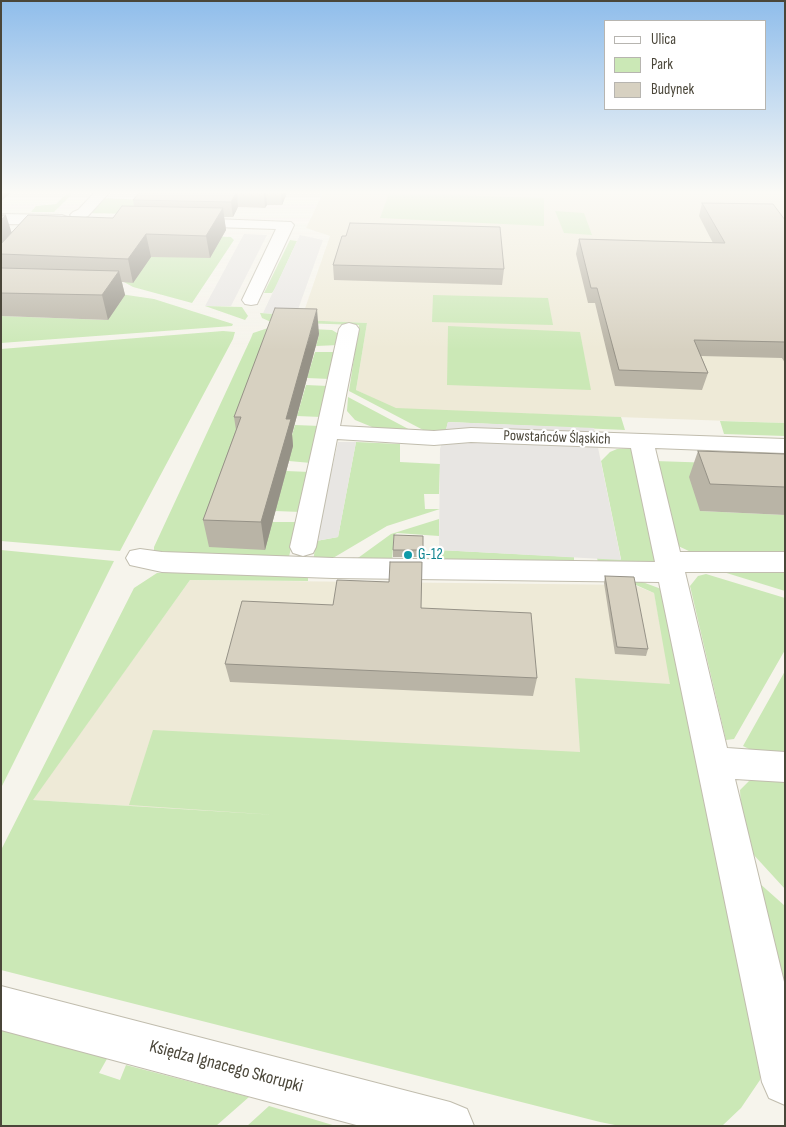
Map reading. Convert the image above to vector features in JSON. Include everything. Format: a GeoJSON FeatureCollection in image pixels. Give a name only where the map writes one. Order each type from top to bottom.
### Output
{"type":"FeatureCollection","features":[{"type":"Feature","properties":{"kind":"street"},"geometry":{"type":"LineString","coordinates":[[251,300],[277,246]]}},
{"type":"Feature","properties":{"kind":"street"},"geometry":{"type":"LineString","coordinates":[[303,546],[329,432],[349,329]]}},
{"type":"Feature","properties":{"kind":"street","name":"Powstańców Śląskich"},"geometry":{"type":"LineString","coordinates":[[329,432],[434,438],[471,435],[785,446]]}},
{"type":"Feature","properties":{"kind":"street"},"geometry":{"type":"LineString","coordinates":[[641,440],[785,1082]]}},
{"type":"Feature","properties":{"kind":"street"},"geometry":{"type":"LineString","coordinates":[[140,558],[162,562],[333,568],[670,567],[785,562]]}},
{"type":"Feature","properties":{"kind":"street"},"geometry":{"type":"LineString","coordinates":[[714,762],[785,767]]}},
{"type":"Feature","properties":{"kind":"street","name":"Księdza Ignacego Skorupki"},"geometry":{"type":"LineString","coordinates":[[1,1008],[450,1126]]}},
{"type":"Feature","properties":{"kind":"shaded area"},"geometry":{"type":"Polygon","coordinates":[[[238,246],[262,246],[231,306],[205,306],[238,246]]]}},
{"type":"Feature","properties":{"kind":"shaded area"},"geometry":{"type":"Polygon","coordinates":[[[295,246],[321,246],[296,315],[263,313],[295,246]]]}},
{"type":"Feature","properties":{"kind":"shaded area"},"geometry":{"type":"Polygon","coordinates":[[[327,246],[785,246],[785,423],[395,409],[356,390],[367,323],[301,320],[327,246]]]}},
{"type":"Feature","properties":{"kind":"shaded area"},"geometry":{"type":"Polygon","coordinates":[[[448,422],[594,428],[621,560],[439,550],[440,449],[448,422]]]}},
{"type":"Feature","properties":{"kind":"shaded area"},"geometry":{"type":"Polygon","coordinates":[[[338,442],[356,442],[338,537],[316,541],[338,442]]]}},
{"type":"Feature","properties":{"kind":"shaded area"},"geometry":{"type":"Polygon","coordinates":[[[190,580],[634,585],[654,593],[672,685],[697,841],[32,800],[190,580]]]}},
{"type":"Feature","properties":{"kind":"green space"},"geometry":{"type":"Polygon","coordinates":[[[160,246],[230,246],[192,303],[133,287],[124,282],[35,280],[160,246]]]}},
{"type":"Feature","properties":{"kind":"green space"},"geometry":{"type":"Polygon","coordinates":[[[287,246],[295,246],[275,289],[272,293],[264,293],[287,246]]]}},
{"type":"Feature","properties":{"kind":"green space"},"geometry":{"type":"Polygon","coordinates":[[[120,294],[154,299],[233,324],[232,326],[1,343],[1,316],[108,320],[120,294]]]}},
{"type":"Feature","properties":{"kind":"green space"},"geometry":{"type":"Polygon","coordinates":[[[433,295],[548,298],[553,325],[432,322],[433,295]]]}},
{"type":"Feature","properties":{"kind":"green space"},"geometry":{"type":"Polygon","coordinates":[[[205,306],[242,307],[248,316],[245,320],[205,306]]]}},
{"type":"Feature","properties":{"kind":"green space"},"geometry":{"type":"Polygon","coordinates":[[[260,313],[296,315],[302,320],[367,323],[356,390],[396,408],[621,417],[625,430],[448,422],[446,431],[427,432],[349,391],[359,325],[271,322],[262,318],[260,313]]]}},
{"type":"Feature","properties":{"kind":"green space"},"geometry":{"type":"Polygon","coordinates":[[[448,326],[580,332],[591,390],[447,385],[448,326]]]}},
{"type":"Feature","properties":{"kind":"green space"},"geometry":{"type":"Polygon","coordinates":[[[271,327],[332,330],[342,336],[339,345],[316,346],[319,334],[278,333],[273,522],[297,522],[288,561],[154,554],[154,547],[253,333],[271,327]]]}},
{"type":"Feature","properties":{"kind":"green space"},"geometry":{"type":"Polygon","coordinates":[[[223,331],[235,332],[233,339],[120,551],[1,541],[1,349],[223,331]]]}},
{"type":"Feature","properties":{"kind":"green space"},"geometry":{"type":"Polygon","coordinates":[[[315,352],[335,352],[330,379],[307,378],[315,352]]]}},
{"type":"Feature","properties":{"kind":"green space"},"geometry":{"type":"Polygon","coordinates":[[[306,385],[328,386],[321,417],[297,416],[306,385]]]}},
{"type":"Feature","properties":{"kind":"green space"},"geometry":{"type":"Polygon","coordinates":[[[348,397],[416,433],[377,429],[355,420],[347,411],[348,397]]]}},
{"type":"Feature","properties":{"kind":"green space"},"geometry":{"type":"Polygon","coordinates":[[[720,421],[785,423],[785,436],[724,434],[720,421]]]}},
{"type":"Feature","properties":{"kind":"green space"},"geometry":{"type":"Polygon","coordinates":[[[295,425],[320,426],[311,463],[289,461],[289,445],[295,425]]]}},
{"type":"Feature","properties":{"kind":"green space"},"geometry":{"type":"Polygon","coordinates":[[[356,442],[400,444],[400,462],[440,464],[439,494],[424,494],[425,509],[440,509],[387,526],[328,561],[313,562],[316,541],[338,537],[356,442]]]}},
{"type":"Feature","properties":{"kind":"green space"},"geometry":{"type":"Polygon","coordinates":[[[632,448],[657,560],[648,564],[599,566],[597,558],[621,559],[601,461],[610,452],[617,449],[632,448]]]}},
{"type":"Feature","properties":{"kind":"green space"},"geometry":{"type":"Polygon","coordinates":[[[655,461],[715,463],[700,511],[785,515],[785,552],[691,552],[676,545],[655,461]]]}},
{"type":"Feature","properties":{"kind":"green space"},"geometry":{"type":"Polygon","coordinates":[[[286,471],[310,472],[301,512],[275,511],[286,471]]]}},
{"type":"Feature","properties":{"kind":"green space"},"geometry":{"type":"Polygon","coordinates":[[[439,519],[439,536],[397,533],[394,535],[392,561],[351,563],[391,534],[439,519]]]}},
{"type":"Feature","properties":{"kind":"green space"},"geometry":{"type":"Polygon","coordinates":[[[1,550],[114,561],[1,788],[1,550]]]}},
{"type":"Feature","properties":{"kind":"green space"},"geometry":{"type":"Polygon","coordinates":[[[439,550],[574,557],[574,565],[438,563],[439,550]]]}},
{"type":"Feature","properties":{"kind":"green space"},"geometry":{"type":"Polygon","coordinates":[[[720,571],[785,571],[785,591],[720,571]]]}},
{"type":"Feature","properties":{"kind":"green space"},"geometry":{"type":"Polygon","coordinates":[[[157,573],[308,576],[308,581],[190,580],[33,800],[277,815],[129,805],[153,730],[580,752],[575,678],[670,684],[654,593],[636,585],[605,584],[637,580],[664,590],[763,1033],[760,1080],[741,1108],[722,1126],[620,1126],[1,970],[1,850],[134,588],[157,573]]]}},
{"type":"Feature","properties":{"kind":"green space"},"geometry":{"type":"Polygon","coordinates":[[[706,574],[785,598],[785,650],[734,739],[726,740],[690,586],[698,576],[706,574]]]}},
{"type":"Feature","properties":{"kind":"green space"},"geometry":{"type":"Polygon","coordinates":[[[785,671],[785,752],[751,750],[743,746],[785,671]]]}},
{"type":"Feature","properties":{"kind":"green space"},"geometry":{"type":"Polygon","coordinates":[[[785,778],[785,889],[752,853],[741,809],[740,790],[749,781],[785,778]]]}},
{"type":"Feature","properties":{"kind":"green space"},"geometry":{"type":"Polygon","coordinates":[[[758,882],[785,906],[785,984],[761,905],[758,882]]]}},
{"type":"Feature","properties":{"kind":"green space"},"geometry":{"type":"Polygon","coordinates":[[[1,1026],[108,1057],[99,1073],[120,1080],[126,1065],[249,1097],[216,1126],[1,1126],[1,1026]]]}},
{"type":"Feature","properties":{"kind":"green space"},"geometry":{"type":"Polygon","coordinates":[[[269,1106],[336,1126],[247,1126],[269,1106]]]}},
{"type":"Feature","properties":{"kind":"building"},"geometry":{"type":"Polygon","coordinates":[[[1,246],[138,246],[128,259],[1,254],[1,246]]]}},
{"type":"Feature","properties":{"kind":"building"},"geometry":{"type":"Polygon","coordinates":[[[339,246],[502,246],[504,269],[333,265],[339,246]]]}},
{"type":"Feature","properties":{"kind":"building"},"geometry":{"type":"Polygon","coordinates":[[[581,246],[785,246],[785,342],[694,340],[708,373],[619,370],[597,288],[591,288],[581,246]]]}},
{"type":"Feature","properties":{"kind":"building"},"geometry":{"type":"Polygon","coordinates":[[[1,268],[119,271],[102,295],[1,293],[1,268]]]}},
{"type":"Feature","properties":{"kind":"building"},"geometry":{"type":"Polygon","coordinates":[[[275,308],[317,309],[286,419],[291,419],[261,522],[203,520],[241,417],[234,417],[275,308]]]}},
{"type":"Feature","properties":{"kind":"building"},"geometry":{"type":"Polygon","coordinates":[[[698,451],[785,454],[785,487],[710,484],[698,451]]]}},
{"type":"Feature","properties":{"kind":"building"},"geometry":{"type":"Polygon","coordinates":[[[394,535],[423,536],[423,550],[393,550],[394,535]]]}},
{"type":"Feature","properties":{"kind":"building"},"geometry":{"type":"Polygon","coordinates":[[[390,562],[422,562],[421,608],[531,613],[537,678],[225,664],[242,601],[333,605],[337,580],[389,582],[390,562]]]}},
{"type":"Feature","properties":{"kind":"building"},"geometry":{"type":"Polygon","coordinates":[[[605,576],[634,577],[648,649],[617,647],[605,576]]]}},
{"type":"Feature","properties":{"kind":"place","name":"G-12"},"geometry":{"type":"Point","coordinates":[408,555]}}]}
